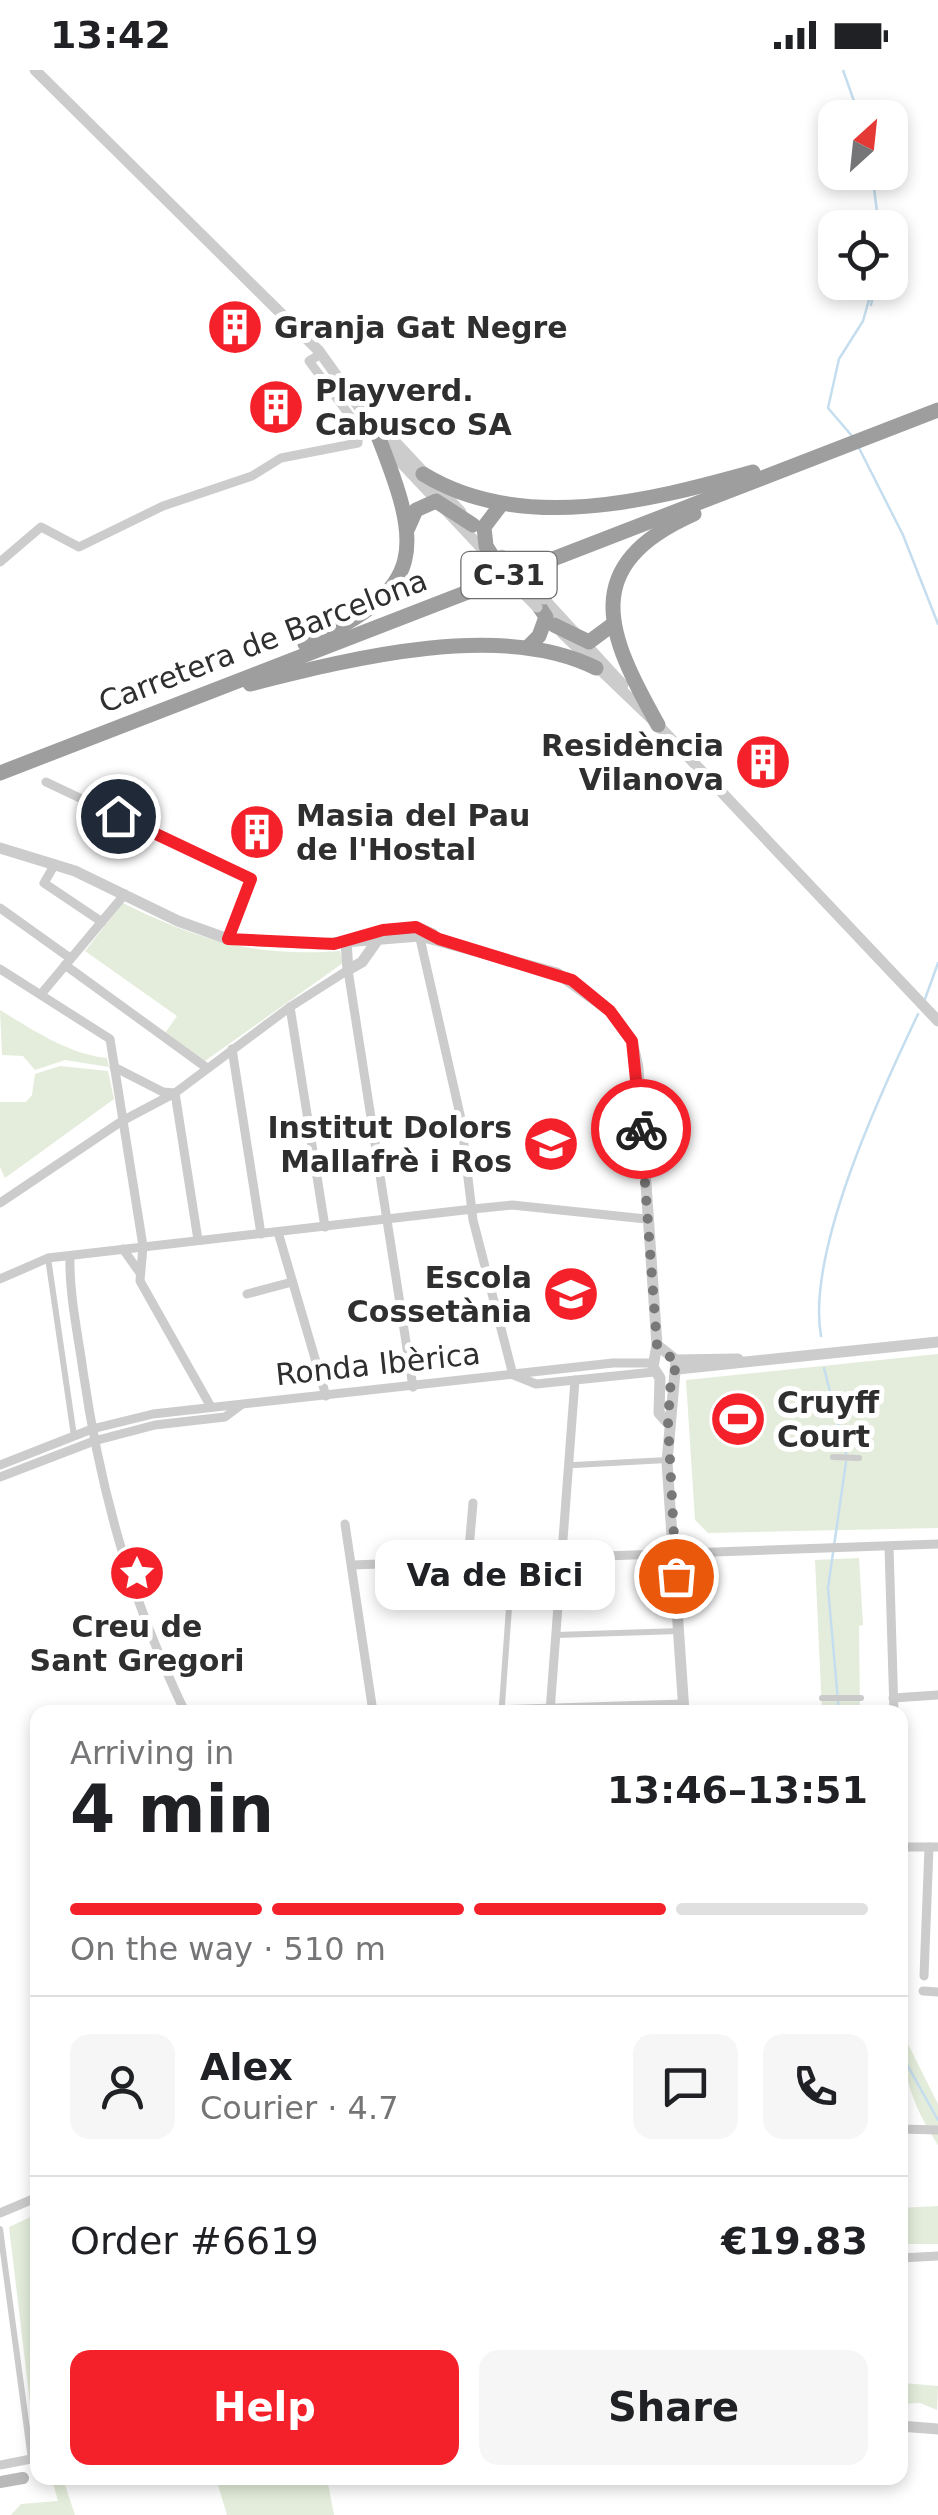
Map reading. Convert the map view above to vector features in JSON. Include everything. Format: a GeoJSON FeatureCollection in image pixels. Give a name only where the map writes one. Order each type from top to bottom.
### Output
{"type":"FeatureCollection","features":[{"type":"Feature","properties":{"kind":"highway","name":"Carretera de Barcelona"},"geometry":{"type":"LineString","coordinates":[[0,773],[938,410]]}},
{"type":"Feature","properties":{"kind":"highway"},"geometry":{"type":"LineString","coordinates":[[184,701],[329,633],[376,605],[400,575],[409,547],[408,528],[376,431]]}},
{"type":"Feature","properties":{"kind":"highway"},"geometry":{"type":"LineString","coordinates":[[424,474],[460,494],[500,506],[559,506],[666,494],[840,447]]}},
{"type":"Feature","properties":{"kind":"highway"},"geometry":{"type":"LineString","coordinates":[[524,578],[545,612],[583,640],[601,638],[612,624],[618,579],[640,544],[689,516],[840,447]]}},
{"type":"Feature","properties":{"kind":"highway"},"geometry":{"type":"LineString","coordinates":[[408,528],[416,510],[436,502],[479,532],[500,563]]}},
{"type":"Feature","properties":{"kind":"highway"},"geometry":{"type":"LineString","coordinates":[[479,532],[500,506]]}},
{"type":"Feature","properties":{"kind":"highway"},"geometry":{"type":"LineString","coordinates":[[529,646],[539,636],[545,612]]}},
{"type":"Feature","properties":{"kind":"highway"},"geometry":{"type":"LineString","coordinates":[[612,624],[658,725]]}},
{"type":"Feature","properties":{"kind":"highway"},"geometry":{"type":"LineString","coordinates":[[184,701],[338,664],[462,648],[529,646],[596,668]]}},
{"type":"Feature","properties":{"kind":"street"},"geometry":{"type":"LineString","coordinates":[[35,70],[321,354],[358,402],[479,532]]}},
{"type":"Feature","properties":{"kind":"street"},"geometry":{"type":"LineString","coordinates":[[0,562],[41,527],[79,548],[163,506],[242,480],[281,458],[358,443],[360,428],[309,361],[321,354]]}},
{"type":"Feature","properties":{"kind":"street"},"geometry":{"type":"LineString","coordinates":[[358,402],[376,431],[436,502],[500,563],[596,668],[658,725],[938,1021]]}},
{"type":"Feature","properties":{"kind":"street"},"geometry":{"type":"LineString","coordinates":[[500,563],[524,578]]}},
{"type":"Feature","properties":{"kind":"street"},"geometry":{"type":"LineString","coordinates":[[545,612],[583,640],[640,708]]}},
{"type":"Feature","properties":{"kind":"street"},"geometry":{"type":"LineString","coordinates":[[46,782],[251,879],[228,939]]}},
{"type":"Feature","properties":{"kind":"street"},"geometry":{"type":"LineString","coordinates":[[0,848],[55,864],[228,939],[280,944],[346,942],[418,931],[572,980],[610,1011],[632,1041],[638,1067],[646,1219],[663,1364],[660,1412],[668,1422],[684,1705]]}},
{"type":"Feature","properties":{"kind":"street"},"geometry":{"type":"LineString","coordinates":[[55,864],[44,883],[102,922]]}},
{"type":"Feature","properties":{"kind":"street"},"geometry":{"type":"LineString","coordinates":[[42,993],[125,894]]}},
{"type":"Feature","properties":{"kind":"street"},"geometry":{"type":"LineString","coordinates":[[0,908],[207,1068]]}},
{"type":"Feature","properties":{"kind":"street"},"geometry":{"type":"LineString","coordinates":[[418,931],[460,1120],[473,1209],[514,1375]]}},
{"type":"Feature","properties":{"kind":"street"},"geometry":{"type":"LineString","coordinates":[[0,1203],[122,1121],[175,1093],[290,1007],[362,962],[380,935]]}},
{"type":"Feature","properties":{"kind":"street"},"geometry":{"type":"LineString","coordinates":[[346,942],[412,1387]]}},
{"type":"Feature","properties":{"kind":"street"},"geometry":{"type":"LineString","coordinates":[[0,969],[110,1038],[143,1246],[140,1281],[211,1407]]}},
{"type":"Feature","properties":{"kind":"street"},"geometry":{"type":"LineString","coordinates":[[290,1007],[325,1227]]}},
{"type":"Feature","properties":{"kind":"street"},"geometry":{"type":"LineString","coordinates":[[232,1048],[261,1234]]}},
{"type":"Feature","properties":{"kind":"street"},"geometry":{"type":"LineString","coordinates":[[114,1068],[163,1092],[175,1093]]}},
{"type":"Feature","properties":{"kind":"street"},"geometry":{"type":"LineString","coordinates":[[175,1093],[198,1240]]}},
{"type":"Feature","properties":{"kind":"street"},"geometry":{"type":"LineString","coordinates":[[0,1279],[48,1258],[512,1205],[646,1219]]}},
{"type":"Feature","properties":{"kind":"street"},"geometry":{"type":"LineString","coordinates":[[278,1232],[326,1396]]}},
{"type":"Feature","properties":{"kind":"street"},"geometry":{"type":"LineString","coordinates":[[122,1249],[140,1272]]}},
{"type":"Feature","properties":{"kind":"street"},"geometry":{"type":"LineString","coordinates":[[70,1257],[92,1429],[113,1533],[158,1655],[182,1705]]}},
{"type":"Feature","properties":{"kind":"street"},"geometry":{"type":"LineString","coordinates":[[48,1258],[69,1425],[74,1436]]}},
{"type":"Feature","properties":{"kind":"street"},"geometry":{"type":"LineString","coordinates":[[247,1294],[292,1282]]}},
{"type":"Feature","properties":{"kind":"street"},"geometry":{"type":"LineString","coordinates":[[663,1364],[747,1362],[938,1342]]}},
{"type":"Feature","properties":{"kind":"street","name":"Ronda Ibèrica"},"geometry":{"type":"LineString","coordinates":[[0,1465],[92,1429],[153,1414],[613,1363],[663,1364]]}},
{"type":"Feature","properties":{"kind":"street","name":"Ronda Ibèrica"},"geometry":{"type":"LineString","coordinates":[[514,1375],[536,1384],[663,1364]]}},
{"type":"Feature","properties":{"kind":"street"},"geometry":{"type":"LineString","coordinates":[[550,1705],[575,1380]]}},
{"type":"Feature","properties":{"kind":"street","name":"Ronda Ibèrica"},"geometry":{"type":"LineString","coordinates":[[0,1477],[94,1441],[155,1425],[226,1417],[248,1402]]}},
{"type":"Feature","properties":{"kind":"street"},"geometry":{"type":"LineString","coordinates":[[833,1457],[859,1458]]}},
{"type":"Feature","properties":{"kind":"street"},"geometry":{"type":"LineString","coordinates":[[570,1464],[668,1460]]}},
{"type":"Feature","properties":{"kind":"street"},"geometry":{"type":"LineString","coordinates":[[468,1560],[473,1502]]}},
{"type":"Feature","properties":{"kind":"street"},"geometry":{"type":"LineString","coordinates":[[345,1524],[372,1705]]}},
{"type":"Feature","properties":{"kind":"street"},"geometry":{"type":"LineString","coordinates":[[352,1565],[938,1544]]}},
{"type":"Feature","properties":{"kind":"street"},"geometry":{"type":"LineString","coordinates":[[889,1548],[894,1705]]}},
{"type":"Feature","properties":{"kind":"street"},"geometry":{"type":"LineString","coordinates":[[502,1705],[512,1566]]}},
{"type":"Feature","properties":{"kind":"street"},"geometry":{"type":"LineString","coordinates":[[556,1636],[682,1631]]}},
{"type":"Feature","properties":{"kind":"street"},"geometry":{"type":"LineString","coordinates":[[893,1698],[938,1695]]}},
{"type":"Feature","properties":{"kind":"street"},"geometry":{"type":"LineString","coordinates":[[822,1698],[861,1698]]}},
{"type":"Feature","properties":{"kind":"street"},"geometry":{"type":"LineString","coordinates":[[908,1847],[934,1847],[924,1976]]}},
{"type":"Feature","properties":{"kind":"street"},"geometry":{"type":"LineString","coordinates":[[926,1926],[938,1927]]}},
{"type":"Feature","properties":{"kind":"street"},"geometry":{"type":"LineString","coordinates":[[923,1992],[938,1992]]}},
{"type":"Feature","properties":{"kind":"street"},"geometry":{"type":"LineString","coordinates":[[908,2128],[938,2130]]}},
{"type":"Feature","properties":{"kind":"street"},"geometry":{"type":"LineString","coordinates":[[0,2213],[30,2200]]}},
{"type":"Feature","properties":{"kind":"street"},"geometry":{"type":"LineString","coordinates":[[0,2229],[30,2452]]}},
{"type":"Feature","properties":{"kind":"street"},"geometry":{"type":"LineString","coordinates":[[908,2258],[938,2256]]}},
{"type":"Feature","properties":{"kind":"street"},"geometry":{"type":"LineString","coordinates":[[908,2427],[938,2430]]}},
{"type":"Feature","properties":{"kind":"green space"},"geometry":{"type":"Polygon","coordinates":[[[123,903],[228,944],[281,951],[340,951],[343,963],[205,1061],[165,1033],[177,1016],[85,951],[123,903]]]}},
{"type":"Feature","properties":{"kind":"green space"},"geometry":{"type":"Polygon","coordinates":[[[0,1010],[66,1047],[107,1058],[109,1067],[65,1060],[35,1070],[23,1056],[2,1055],[0,1010]]]}},
{"type":"Feature","properties":{"kind":"green space"},"geometry":{"type":"Polygon","coordinates":[[[60,1066],[108,1071],[114,1099],[5,1178],[0,1167],[0,1102],[26,1102],[32,1095],[35,1074],[60,1066]]]}},
{"type":"Feature","properties":{"kind":"green space"},"geometry":{"type":"Polygon","coordinates":[[[938,1354],[938,1528],[708,1533],[695,1520],[686,1380],[938,1354]]]}},
{"type":"Feature","properties":{"kind":"green space"},"geometry":{"type":"Polygon","coordinates":[[[859,1558],[863,1625],[859,1626],[860,1705],[822,1705],[815,1560],[859,1558]]]}},
{"type":"Feature","properties":{"kind":"green space"},"geometry":{"type":"Polygon","coordinates":[[[908,2044],[938,2104],[938,2145],[919,2110],[912,2094],[908,2044]]]}},
{"type":"Feature","properties":{"kind":"green space"},"geometry":{"type":"Polygon","coordinates":[[[938,2206],[938,2244],[908,2244],[908,2208],[938,2206]]]}},
{"type":"Feature","properties":{"kind":"green space"},"geometry":{"type":"Polygon","coordinates":[[[30,2217],[30,2402],[9,2227],[30,2217]]]}},
{"type":"Feature","properties":{"kind":"green space"},"geometry":{"type":"Polygon","coordinates":[[[908,2383],[938,2386],[937,2410],[920,2403],[908,2404],[908,2383]]]}},
{"type":"Feature","properties":{"kind":"green space"},"geometry":{"type":"Polygon","coordinates":[[[54,2485],[65,2485],[75,2515],[11,2515],[21,2504],[58,2501],[54,2485]]]}},
{"type":"Feature","properties":{"kind":"green space"},"geometry":{"type":"Polygon","coordinates":[[[218,2485],[328,2485],[334,2515],[227,2515],[218,2485]]]}},
{"type":"Feature","properties":{"kind":"waterway"},"geometry":{"type":"LineString","coordinates":[[843,70],[854,100]]}},
{"type":"Feature","properties":{"kind":"waterway"},"geometry":{"type":"LineString","coordinates":[[874,190],[877,210]]}},
{"type":"Feature","properties":{"kind":"waterway"},"geometry":{"type":"LineString","coordinates":[[852,436],[828,408],[839,359],[863,321],[869,300]]}},
{"type":"Feature","properties":{"kind":"waterway"},"geometry":{"type":"LineString","coordinates":[[871,305],[872,300]]}},
{"type":"Feature","properties":{"kind":"waterway"},"geometry":{"type":"LineString","coordinates":[[859,448],[903,535],[938,624]]}},
{"type":"Feature","properties":{"kind":"waterway"},"geometry":{"type":"LineString","coordinates":[[925,999],[938,963]]}},
{"type":"Feature","properties":{"kind":"waterway"},"geometry":{"type":"LineString","coordinates":[[821,1336],[819,1301],[835,1218],[867,1128],[918,1014]]}},
{"type":"Feature","properties":{"kind":"waterway"},"geometry":{"type":"LineString","coordinates":[[824,1368],[846,1454]]}},
{"type":"Feature","properties":{"kind":"waterway"},"geometry":{"type":"LineString","coordinates":[[838,1705],[828,1588],[846,1462]]}},
{"type":"Feature","properties":{"kind":"waterway"},"geometry":{"type":"LineString","coordinates":[[908,2066],[938,2120]]}},
{"type":"Feature","properties":{"kind":"way so far"},"geometry":{"type":"LineString","coordinates":[[641,1129],[657,1345],[660,1352],[673,1357],[678,1364],[671,1378],[668,1422],[676,1576]]}},
{"type":"Feature","properties":{"kind":"place","name":"Granja Gat Negre"},"geometry":{"type":"Point","coordinates":[235,327]}},
{"type":"Feature","properties":{"kind":"place","name":"Playverd. Cabusco SA"},"geometry":{"type":"Point","coordinates":[276,407]}},
{"type":"Feature","properties":{"kind":"place","name":"Residència Vilanova"},"geometry":{"type":"Point","coordinates":[763,762]}},
{"type":"Feature","properties":{"kind":"place","name":"Masia del Pau de l'Hostal"},"geometry":{"type":"Point","coordinates":[257,832]}},
{"type":"Feature","properties":{"kind":"place","name":"Institut Dolors Mallafrè i Ros"},"geometry":{"type":"Point","coordinates":[551,1144]}},
{"type":"Feature","properties":{"kind":"place","name":"Escola Cossetània"},"geometry":{"type":"Point","coordinates":[571,1294]}},
{"type":"Feature","properties":{"kind":"place","name":"Cruyff Court"},"geometry":{"type":"Point","coordinates":[738,1419]}},
{"type":"Feature","properties":{"kind":"place","name":"Creu de Sant Gregori"},"geometry":{"type":"Point","coordinates":[137,1573]}},
{"type":"Feature","properties":{"kind":"place","name":"Va de Bici"},"geometry":{"type":"Point","coordinates":[676,1576]}},
{"type":"Feature","properties":{"kind":"route"},"geometry":{"type":"LineString","coordinates":[[118,816],[251,879],[228,939],[334,944],[383,930],[416,927],[439,939],[572,980],[610,1011],[632,1041],[638,1067],[641,1129]]}}]}
